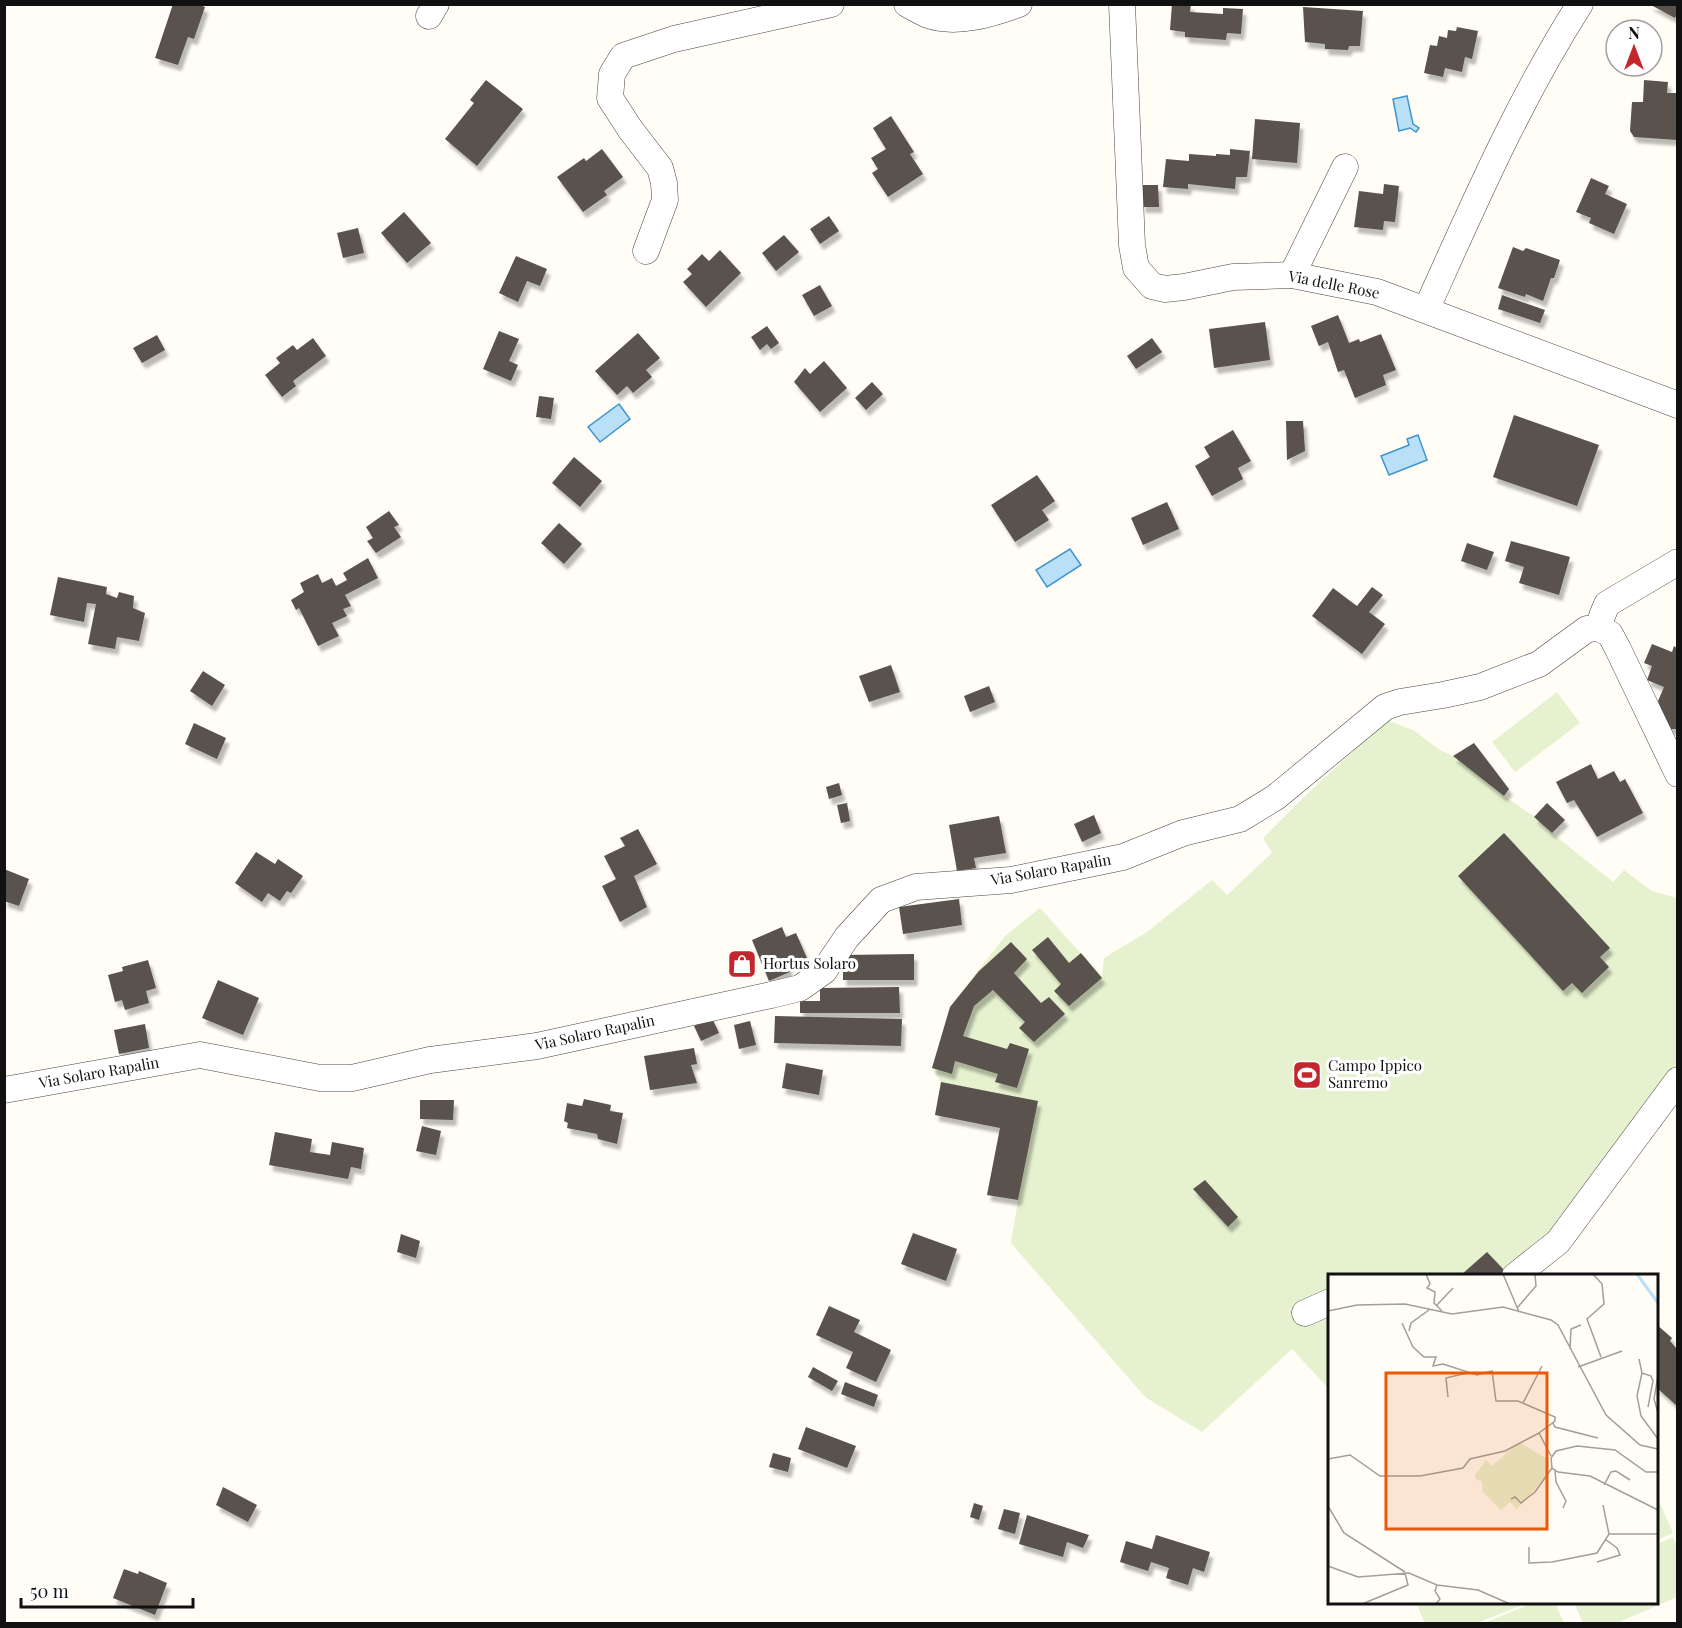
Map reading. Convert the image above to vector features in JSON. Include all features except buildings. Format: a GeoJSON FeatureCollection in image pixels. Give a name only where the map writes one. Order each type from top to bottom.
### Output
{"type":"FeatureCollection","features":[{"type":"Feature","properties":{"kind":"street"},"geometry":{"type":"LineString","coordinates":[[646,251],[665,200],[664,183],[660,168],[610,98],[612,74],[623,56],[674,39],[831,4]]}},
{"type":"Feature","properties":{"kind":"street"},"geometry":{"type":"LineString","coordinates":[[907,4],[930,15],[953,20],[994,13],[1019,4]]}},
{"type":"Feature","properties":{"kind":"street","name":"Via delle Rose"},"geometry":{"type":"LineString","coordinates":[[1122,4],[1132,245],[1136,268],[1152,286],[1165,289],[1184,288],[1233,277],[1292,275],[1377,292],[1677,405]]}},
{"type":"Feature","properties":{"kind":"street"},"geometry":{"type":"LineString","coordinates":[[1426,310],[1492,164],[1554,45],[1580,4]]}},
{"type":"Feature","properties":{"kind":"street"},"geometry":{"type":"LineString","coordinates":[[1292,275],[1345,168]]}},
{"type":"Feature","properties":{"kind":"street"},"geometry":{"type":"LineString","coordinates":[[1677,562],[1607,604],[1599,628],[1610,634],[1677,774]]}},
{"type":"Feature","properties":{"kind":"street","name":"Via Solaro Rapalin"},"geometry":{"type":"LineString","coordinates":[[4,1090],[200,1055],[320,1078],[352,1078],[430,1060],[537,1046],[800,988],[824,971],[847,937],[881,900],[916,888],[1011,880],[1123,857],[1183,833],[1240,819],[1276,797],[1385,707],[1400,702],[1480,687],[1539,664],[1587,629],[1599,628]]}},
{"type":"Feature","properties":{"kind":"street"},"geometry":{"type":"LineString","coordinates":[[1516,1274],[1558,1242],[1677,1080]]}},
{"type":"Feature","properties":{"kind":"street"},"geometry":{"type":"LineString","coordinates":[[1305,1313],[1328,1302]]}},
{"type":"Feature","properties":{"kind":"green space"},"geometry":{"type":"Polygon","coordinates":[[[1557,692],[1580,723],[1515,772],[1492,742],[1557,692]]]}},
{"type":"Feature","properties":{"kind":"green space","name":"Campo Ippico Sanremo"},"geometry":{"type":"Polygon","coordinates":[[[1387,720],[1413,730],[1440,750],[1453,756],[1532,815],[1613,882],[1624,870],[1652,891],[1677,898],[1677,1099],[1667,1118],[1619,1180],[1535,1274],[1328,1274],[1328,1388],[1292,1349],[1202,1432],[1145,1397],[1011,1243],[1018,1200],[987,1195],[1000,1128],[935,1115],[941,1082],[932,1068],[950,1007],[1005,936],[1040,908],[1102,977],[1104,958],[1147,932],[1212,880],[1227,895],[1272,853],[1263,838],[1387,720]]]}},
{"type":"Feature","properties":{"kind":"green space"},"geometry":{"type":"Polygon","coordinates":[[[1658,1498],[1673,1533],[1658,1539],[1658,1498]]]}},
{"type":"Feature","properties":{"kind":"green space"},"geometry":{"type":"Polygon","coordinates":[[[1673,1537],[1677,1546],[1677,1597],[1617,1623],[1583,1623],[1574,1604],[1658,1604],[1658,1544],[1673,1537]]]}},
{"type":"Feature","properties":{"kind":"green space"},"geometry":{"type":"Polygon","coordinates":[[[1416,1604],[1524,1604],[1477,1623],[1425,1623],[1416,1604]]]}},
{"type":"Feature","properties":{"kind":"green space"},"geometry":{"type":"Polygon","coordinates":[[[1530,1604],[1555,1604],[1564,1623],[1484,1623],[1530,1604]]]}},
{"type":"Feature","properties":{"kind":"water"},"geometry":{"type":"Polygon","coordinates":[[[1407,96],[1413,124],[1419,128],[1416,132],[1410,128],[1399,131],[1393,99],[1407,96]]]}},
{"type":"Feature","properties":{"kind":"water"},"geometry":{"type":"Polygon","coordinates":[[[619,404],[630,419],[600,442],[588,427],[619,404]]]}},
{"type":"Feature","properties":{"kind":"water"},"geometry":{"type":"Polygon","coordinates":[[[1418,435],[1427,460],[1389,475],[1381,456],[1409,445],[1407,439],[1418,435]]]}},
{"type":"Feature","properties":{"kind":"water"},"geometry":{"type":"Polygon","coordinates":[[[1070,549],[1081,565],[1047,587],[1036,570],[1070,549]]]}},
{"type":"Feature","properties":{"kind":"place","name":"Hortus Solaro"},"geometry":{"type":"Point","coordinates":[742,964]}},
{"type":"Feature","properties":{"kind":"place","name":"Campo Ippico Sanremo"},"geometry":{"type":"Point","coordinates":[1307,1075]}}]}
